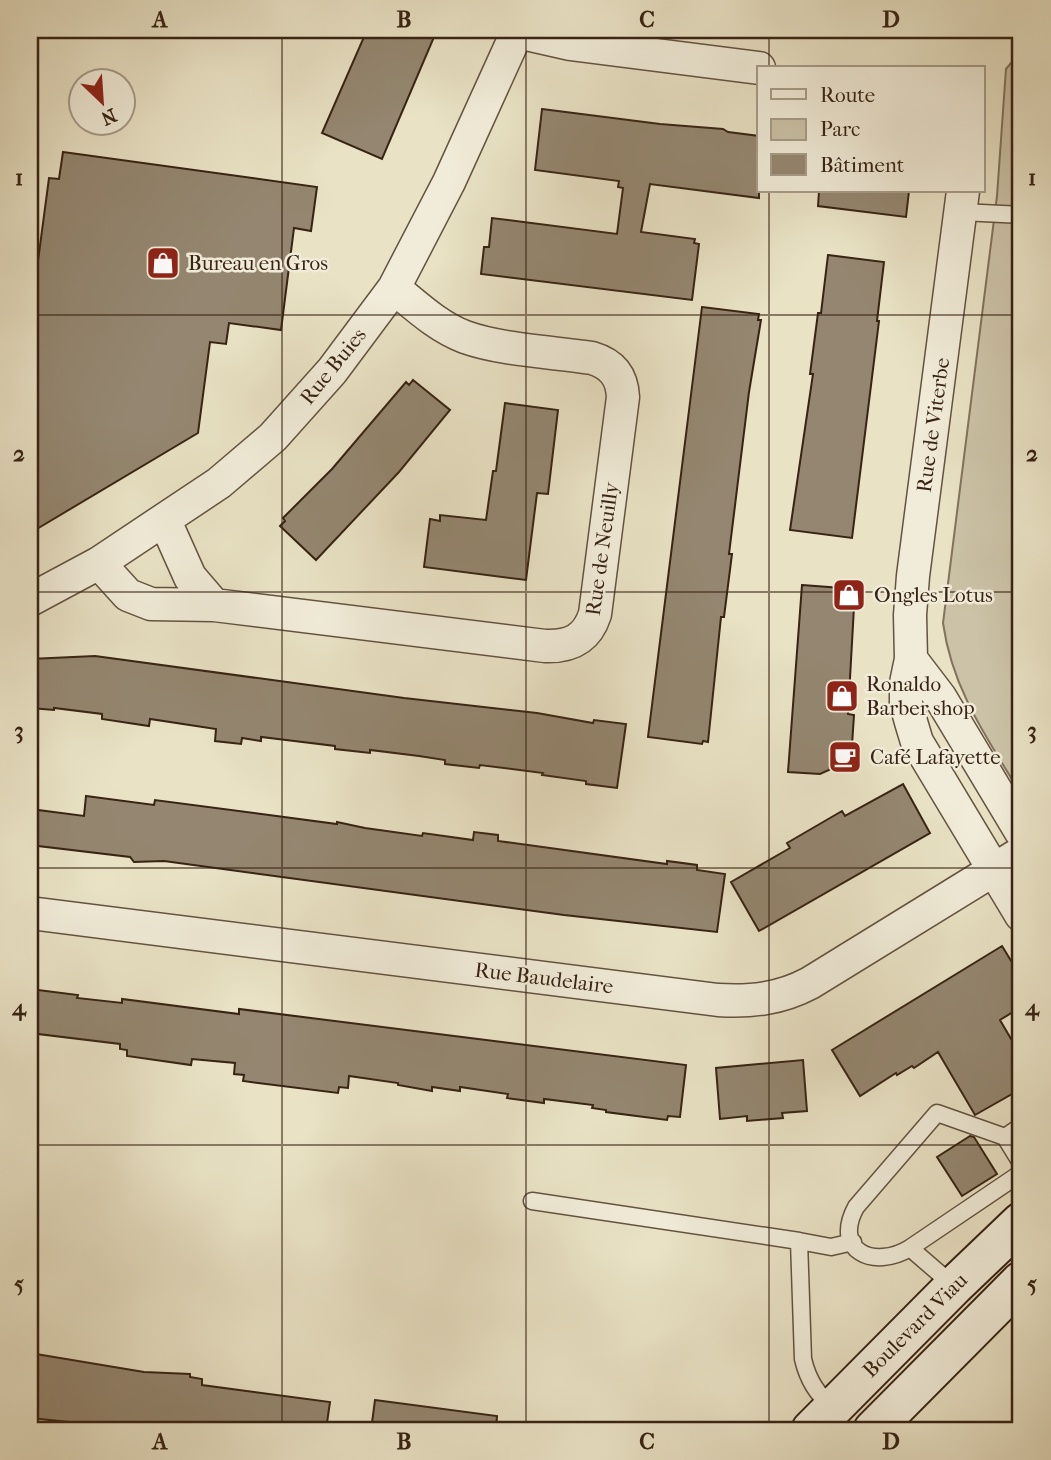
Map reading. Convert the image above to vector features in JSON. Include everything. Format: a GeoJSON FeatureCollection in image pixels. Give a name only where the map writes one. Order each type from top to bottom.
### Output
{"type":"FeatureCollection","features":[{"type":"Feature","properties":{"kind":"main road","name":"Boulevard Viau"},"geometry":{"type":"LineString","coordinates":[[822,1419],[1021,1222]]}},
{"type":"Feature","properties":{"kind":"main road","name":"Boulevard Viau"},"geometry":{"type":"LineString","coordinates":[[873,1430],[1021,1281]]}},
{"type":"Feature","properties":{"kind":"street"},"geometry":{"type":"LineString","coordinates":[[518,31],[570,44],[757,68]]}},
{"type":"Feature","properties":{"kind":"street","name":"Rue Buies"},"geometry":{"type":"LineString","coordinates":[[30,600],[99,563],[219,484],[273,437],[332,371],[394,288],[449,182],[518,31]]}},
{"type":"Feature","properties":{"kind":"street","name":"Rue de Viterbe"},"geometry":{"type":"LineString","coordinates":[[962,201],[913,576],[911,659],[906,682],[906,705],[918,742],[1021,915]]}},
{"type":"Feature","properties":{"kind":"street","name":"Rue de Neuilly"},"geometry":{"type":"LineString","coordinates":[[99,563],[128,595],[151,604],[214,605],[545,646],[566,645],[585,635],[595,614],[624,397],[619,378],[603,361],[592,358],[492,343],[464,336],[433,319],[394,288]]}},
{"type":"Feature","properties":{"kind":"street"},"geometry":{"type":"LineString","coordinates":[[165,521],[190,578],[214,605]]}},
{"type":"Feature","properties":{"kind":"street"},"geometry":{"type":"LineString","coordinates":[[911,659],[940,697],[1021,832]]}},
{"type":"Feature","properties":{"kind":"street","name":"Rue Baudelaire"},"geometry":{"type":"LineString","coordinates":[[30,913],[718,1000],[756,1000],[794,992],[1021,853]]}},
{"type":"Feature","properties":{"kind":"lane"},"geometry":{"type":"LineString","coordinates":[[962,201],[1021,215]]}},
{"type":"Feature","properties":{"kind":"lane"},"geometry":{"type":"LineString","coordinates":[[1021,1163],[1005,1137],[937,1113],[856,1207],[849,1226],[853,1242],[864,1255],[881,1259],[899,1254],[1021,1172]]}},
{"type":"Feature","properties":{"kind":"lane"},"geometry":{"type":"LineString","coordinates":[[1005,1137],[1021,1126]]}},
{"type":"Feature","properties":{"kind":"lane"},"geometry":{"type":"LineString","coordinates":[[532,1201],[831,1247],[853,1242]]}},
{"type":"Feature","properties":{"kind":"lane"},"geometry":{"type":"LineString","coordinates":[[799,1241],[803,1359],[822,1419]]}},
{"type":"Feature","properties":{"kind":"lane"},"geometry":{"type":"LineString","coordinates":[[910,1248],[954,1286]]}},
{"type":"Feature","properties":{"kind":"green space"},"geometry":{"type":"Polygon","coordinates":[[[1021,51],[1021,794],[984,733],[963,691],[954,670],[943,623],[997,196],[1006,69],[1021,51]]]}},
{"type":"Feature","properties":{"kind":"building"},"geometry":{"type":"Polygon","coordinates":[[[367,30],[437,30],[382,159],[322,133],[367,30]]]}},
{"type":"Feature","properties":{"kind":"building"},"geometry":{"type":"Polygon","coordinates":[[[542,109],[723,129],[757,136],[759,198],[650,184],[641,232],[695,239],[694,243],[699,244],[692,300],[481,274],[484,247],[489,247],[492,218],[617,234],[623,188],[618,187],[619,181],[535,170],[542,109]]]}},
{"type":"Feature","properties":{"kind":"building"},"geometry":{"type":"Polygon","coordinates":[[[63,152],[317,187],[311,231],[294,228],[281,330],[229,323],[226,344],[210,342],[198,433],[30,533],[30,321],[49,178],[59,179],[63,152]]]}},
{"type":"Feature","properties":{"kind":"building"},"geometry":{"type":"Polygon","coordinates":[[[819,192],[909,192],[906,217],[818,206],[819,192]]]}},
{"type":"Feature","properties":{"kind":"building"},"geometry":{"type":"Polygon","coordinates":[[[828,255],[884,262],[852,538],[790,530],[828,255]]]}},
{"type":"Feature","properties":{"kind":"building"},"geometry":{"type":"Polygon","coordinates":[[[702,307],[759,314],[758,320],[761,320],[749,392],[708,742],[703,741],[702,744],[648,737],[702,307]]]}},
{"type":"Feature","properties":{"kind":"building"},"geometry":{"type":"Polygon","coordinates":[[[413,380],[450,410],[399,472],[316,560],[280,526],[285,521],[283,518],[332,469],[406,382],[409,385],[413,380]]]}},
{"type":"Feature","properties":{"kind":"building"},"geometry":{"type":"Polygon","coordinates":[[[505,403],[558,410],[548,494],[537,493],[526,580],[424,567],[430,519],[440,521],[440,515],[486,520],[505,403]]]}},
{"type":"Feature","properties":{"kind":"building"},"geometry":{"type":"Polygon","coordinates":[[[802,585],[855,589],[848,714],[854,715],[851,760],[820,774],[788,772],[802,585]]]}},
{"type":"Feature","properties":{"kind":"building"},"geometry":{"type":"Polygon","coordinates":[[[95,656],[404,698],[537,713],[593,723],[594,720],[626,724],[617,788],[586,784],[586,781],[542,775],[543,773],[480,765],[479,768],[445,764],[445,760],[419,756],[335,749],[335,746],[261,737],[261,741],[242,738],[241,744],[215,741],[216,729],[150,719],[149,726],[102,719],[102,714],[30,708],[30,659],[95,656]]]}},
{"type":"Feature","properties":{"kind":"building"},"geometry":{"type":"Polygon","coordinates":[[[903,784],[930,833],[759,931],[731,882],[790,848],[787,843],[842,811],[845,816],[903,784]]]}},
{"type":"Feature","properties":{"kind":"building"},"geometry":{"type":"Polygon","coordinates":[[[86,796],[154,805],[155,800],[337,822],[422,836],[423,833],[473,840],[474,832],[498,835],[498,841],[667,864],[667,861],[697,865],[697,870],[725,874],[717,932],[564,915],[164,861],[134,862],[130,857],[30,845],[30,809],[84,816],[86,796]]]}},
{"type":"Feature","properties":{"kind":"building"},"geometry":{"type":"Polygon","coordinates":[[[1002,946],[1021,977],[1021,1007],[1000,1020],[1021,1056],[1021,1089],[975,1115],[938,1052],[914,1068],[912,1066],[897,1075],[896,1073],[860,1096],[832,1050],[1002,946]]]}},
{"type":"Feature","properties":{"kind":"building"},"geometry":{"type":"Polygon","coordinates":[[[30,989],[122,1003],[122,999],[239,1014],[239,1009],[686,1065],[680,1117],[668,1116],[667,1120],[606,1112],[592,1108],[593,1105],[507,1098],[508,1094],[460,1087],[460,1091],[432,1087],[432,1091],[349,1076],[348,1088],[339,1087],[338,1093],[243,1081],[244,1075],[234,1074],[235,1063],[192,1059],[191,1065],[127,1056],[127,1050],[120,1049],[120,1044],[30,1033],[30,989]]]}},
{"type":"Feature","properties":{"kind":"building"},"geometry":{"type":"Polygon","coordinates":[[[803,1060],[807,1111],[782,1113],[783,1118],[747,1121],[747,1116],[720,1119],[716,1068],[803,1060]]]}},
{"type":"Feature","properties":{"kind":"building"},"geometry":{"type":"Polygon","coordinates":[[[970,1136],[974,1137],[997,1174],[962,1196],[937,1157],[970,1136]]]}},
{"type":"Feature","properties":{"kind":"building"},"geometry":{"type":"Polygon","coordinates":[[[30,1353],[144,1372],[190,1374],[190,1377],[202,1379],[202,1385],[330,1402],[326,1430],[148,1430],[30,1418],[30,1353]]]}},
{"type":"Feature","properties":{"kind":"building"},"geometry":{"type":"Polygon","coordinates":[[[375,1400],[497,1416],[496,1430],[371,1430],[375,1400]]]}},
{"type":"Feature","properties":{"kind":"place","name":"Bureau en Gros"},"geometry":{"type":"Point","coordinates":[163,263]}},
{"type":"Feature","properties":{"kind":"place","name":"Ongles Lotus"},"geometry":{"type":"Point","coordinates":[849,595]}},
{"type":"Feature","properties":{"kind":"place","name":"Ronaldo Barber shop"},"geometry":{"type":"Point","coordinates":[842,696]}},
{"type":"Feature","properties":{"kind":"place","name":"Café Lafayette"},"geometry":{"type":"Point","coordinates":[845,757]}}]}
